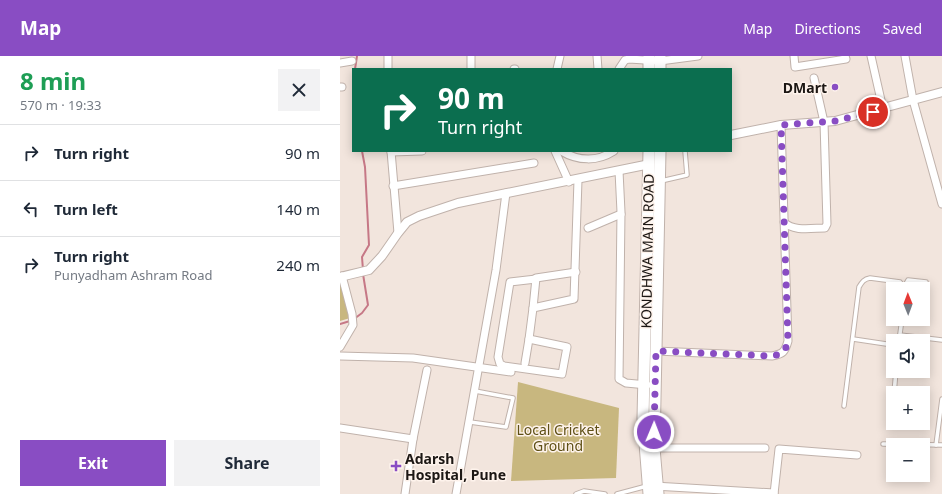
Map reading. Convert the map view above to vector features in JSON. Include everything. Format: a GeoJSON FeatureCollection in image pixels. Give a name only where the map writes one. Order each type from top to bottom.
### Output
{"type":"FeatureCollection","features":[{"type":"Feature","properties":{"kind":"main road","name":"KONDHWA MAIN ROAD"},"geometry":{"type":"LineString","coordinates":[[650,152],[649,385],[654,448],[653,490]]}},
{"type":"Feature","properties":{"kind":"main road","name":"KONDHWA MAIN ROAD"},"geometry":{"type":"LineString","coordinates":[[653,490],[643,418],[656,351],[660,152]]}},
{"type":"Feature","properties":{"kind":"street"},"geometry":{"type":"LineString","coordinates":[[388,56],[388,68]]}},
{"type":"Feature","properties":{"kind":"street"},"geometry":{"type":"LineString","coordinates":[[471,56],[471,68]]}},
{"type":"Feature","properties":{"kind":"street"},"geometry":{"type":"LineString","coordinates":[[556,68],[560,56]]}},
{"type":"Feature","properties":{"kind":"street"},"geometry":{"type":"LineString","coordinates":[[597,56],[598,68]]}},
{"type":"Feature","properties":{"kind":"street"},"geometry":{"type":"LineString","coordinates":[[620,68],[625,60],[629,59],[654,62],[698,56]]}},
{"type":"Feature","properties":{"kind":"street"},"geometry":{"type":"LineString","coordinates":[[794,56],[795,67],[846,60],[845,56]]}},
{"type":"Feature","properties":{"kind":"street"},"geometry":{"type":"LineString","coordinates":[[871,56],[883,109]]}},
{"type":"Feature","properties":{"kind":"street"},"geometry":{"type":"LineString","coordinates":[[905,56],[913,100],[942,204]]}},
{"type":"Feature","properties":{"kind":"street"},"geometry":{"type":"LineString","coordinates":[[340,63],[352,61]]}},
{"type":"Feature","properties":{"kind":"street"},"geometry":{"type":"LineString","coordinates":[[784,222],[788,226],[798,228],[825,228],[827,226],[824,122],[814,78]]}},
{"type":"Feature","properties":{"kind":"street"},"geometry":{"type":"LineString","coordinates":[[732,135],[781,125],[824,122],[852,117],[942,92]]}},
{"type":"Feature","properties":{"kind":"street"},"geometry":{"type":"LineString","coordinates":[[656,351],[772,356],[782,354],[786,350],[788,341],[781,125]]}},
{"type":"Feature","properties":{"kind":"street"},"geometry":{"type":"LineString","coordinates":[[391,152],[398,233]]}},
{"type":"Feature","properties":{"kind":"street"},"geometry":{"type":"LineString","coordinates":[[555,152],[569,182]]}},
{"type":"Feature","properties":{"kind":"street"},"geometry":{"type":"LineString","coordinates":[[564,152],[581,159],[602,157],[612,152]]}},
{"type":"Feature","properties":{"kind":"street"},"geometry":{"type":"LineString","coordinates":[[393,186],[534,163]]}},
{"type":"Feature","properties":{"kind":"street"},"geometry":{"type":"LineString","coordinates":[[340,347],[353,320],[341,276],[354,275],[369,270],[382,256],[407,222],[419,216],[458,203],[569,182],[650,164]]}},
{"type":"Feature","properties":{"kind":"street"},"geometry":{"type":"LineString","coordinates":[[619,171],[621,214],[619,379],[626,383],[649,385]]}},
{"type":"Feature","properties":{"kind":"street"},"geometry":{"type":"LineString","coordinates":[[533,308],[574,300],[578,180]]}},
{"type":"Feature","properties":{"kind":"street"},"geometry":{"type":"LineString","coordinates":[[456,494],[496,270],[506,193]]}},
{"type":"Feature","properties":{"kind":"street"},"geometry":{"type":"LineString","coordinates":[[588,228],[621,214]]}},
{"type":"Feature","properties":{"kind":"street"},"geometry":{"type":"LineString","coordinates":[[529,339],[567,347],[562,374],[504,366],[500,364],[498,357],[510,282],[576,272]]}},
{"type":"Feature","properties":{"kind":"street"},"geometry":{"type":"LineString","coordinates":[[525,363],[536,279]]}},
{"type":"Feature","properties":{"kind":"street"},"geometry":{"type":"LineString","coordinates":[[340,356],[413,358],[511,372]]}},
{"type":"Feature","properties":{"kind":"street"},"geometry":{"type":"LineString","coordinates":[[405,494],[413,439],[427,370]]}},
{"type":"Feature","properties":{"kind":"street"},"geometry":{"type":"LineString","coordinates":[[340,428],[413,439]]}},
{"type":"Feature","properties":{"kind":"street"},"geometry":{"type":"LineString","coordinates":[[654,448],[765,448]]}},
{"type":"Feature","properties":{"kind":"street"},"geometry":{"type":"LineString","coordinates":[[653,490],[774,493],[779,449],[857,455]]}},
{"type":"Feature","properties":{"kind":"lane"},"geometry":{"type":"LineString","coordinates":[[660,182],[687,175],[685,152]]}},
{"type":"Feature","properties":{"kind":"lane"},"geometry":{"type":"LineString","coordinates":[[844,406],[859,287],[865,279],[870,278],[900,282]]}},
{"type":"Feature","properties":{"kind":"lane"},"geometry":{"type":"LineString","coordinates":[[907,282],[908,280],[926,282]]}},
{"type":"Feature","properties":{"kind":"lane"},"geometry":{"type":"LineString","coordinates":[[900,334],[901,326]]}},
{"type":"Feature","properties":{"kind":"lane"},"geometry":{"type":"LineString","coordinates":[[930,338],[942,340]]}},
{"type":"Feature","properties":{"kind":"lane"},"geometry":{"type":"LineString","coordinates":[[853,339],[886,344]]}},
{"type":"Feature","properties":{"kind":"lane"},"geometry":{"type":"LineString","coordinates":[[470,422],[506,427],[513,398],[475,391]]}},
{"type":"Feature","properties":{"kind":"lane"},"geometry":{"type":"LineString","coordinates":[[936,445],[942,399]]}},
{"type":"Feature","properties":{"kind":"lane"},"geometry":{"type":"LineString","coordinates":[[883,444],[942,445]]}},
{"type":"Feature","properties":{"kind":"lane"},"geometry":{"type":"LineString","coordinates":[[617,494],[653,490]]}},
{"type":"Feature","properties":{"kind":"lane"},"geometry":{"type":"LineString","coordinates":[[576,494],[584,491],[605,494]]}},
{"type":"Feature","properties":{"kind":"green space"},"geometry":{"type":"Polygon","coordinates":[[[340,279],[350,318],[340,321],[340,279]]]}},
{"type":"Feature","properties":{"kind":"green space","name":"Local Cricket Ground"},"geometry":{"type":"Polygon","coordinates":[[[518,382],[619,408],[616,478],[511,481],[518,382]]]}},
{"type":"Feature","properties":{"kind":"waterway"},"geometry":{"type":"LineString","coordinates":[[355,68],[357,56]]}},
{"type":"Feature","properties":{"kind":"waterway"},"geometry":{"type":"LineString","coordinates":[[362,152],[365,167],[369,245],[362,257],[363,270]]}},
{"type":"Feature","properties":{"kind":"waterway"},"geometry":{"type":"LineString","coordinates":[[354,319],[362,313],[368,305],[363,274]]}},
{"type":"Feature","properties":{"kind":"waterway"},"geometry":{"type":"LineString","coordinates":[[340,324],[350,321]]}},
{"type":"Feature","properties":{"kind":"place","name":"DMart"},"geometry":{"type":"Point","coordinates":[835,87]}},
{"type":"Feature","properties":{"kind":"place","name":"Adarsh Hospital, Pune"},"geometry":{"type":"Point","coordinates":[396,466]}},
{"type":"Feature","properties":{"kind":"route"},"geometry":{"type":"LineString","coordinates":[[654,432],[656,351],[772,356],[782,354],[786,350],[788,341],[781,125],[835,121],[873,112]]}}]}
